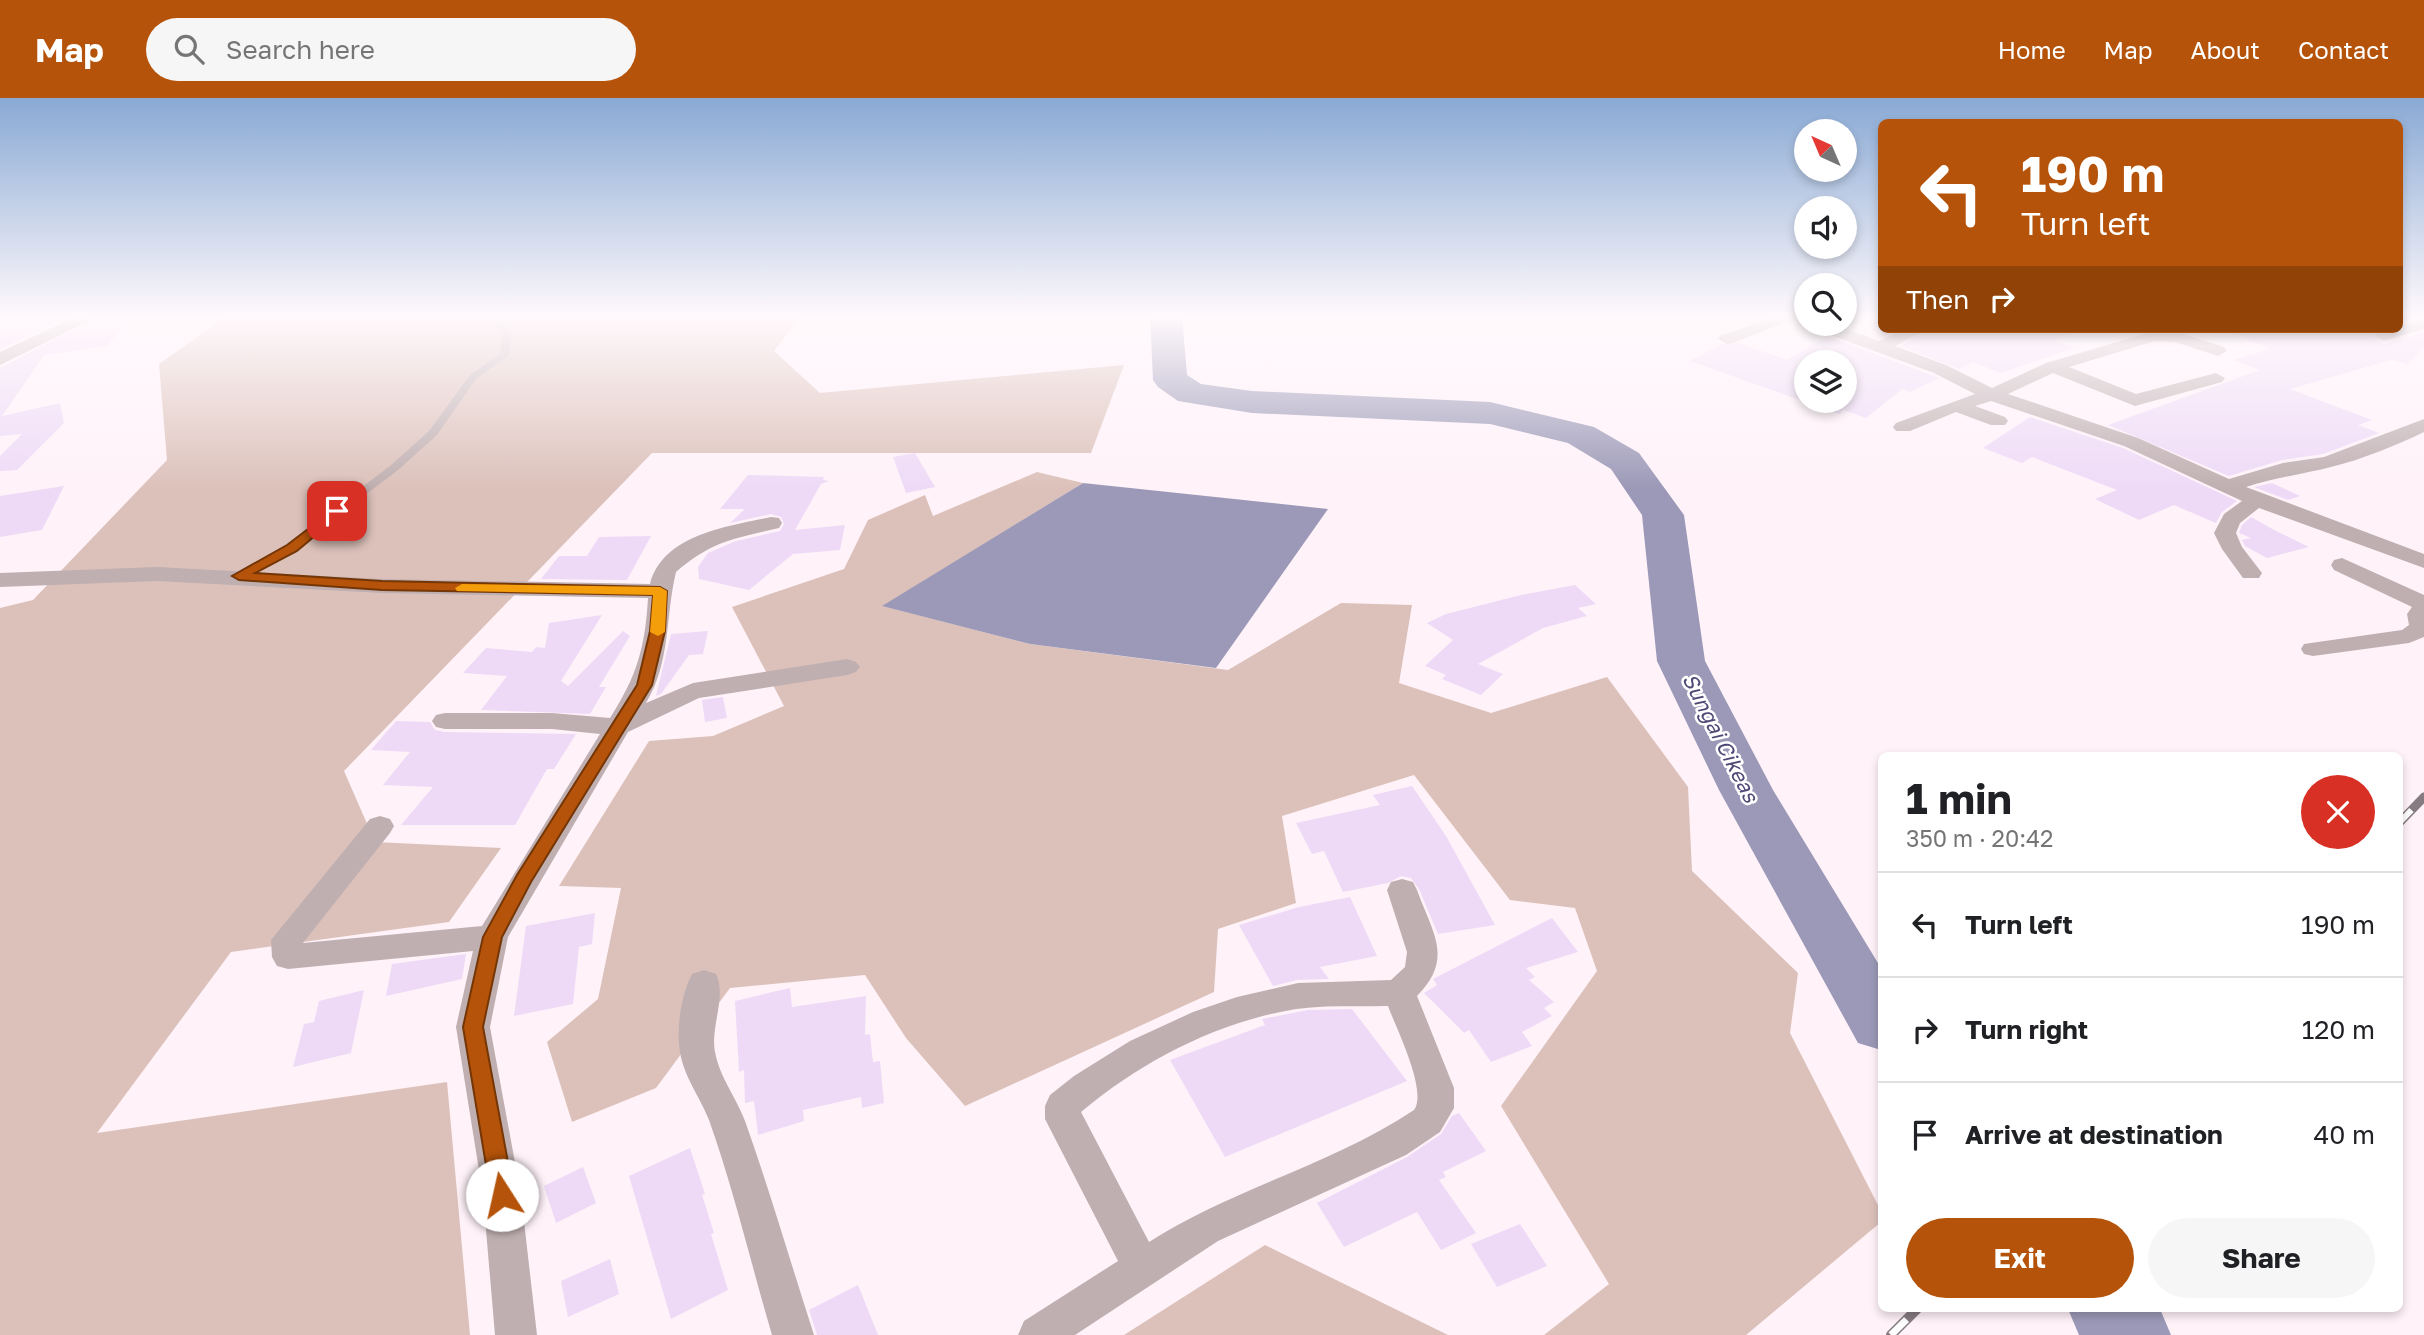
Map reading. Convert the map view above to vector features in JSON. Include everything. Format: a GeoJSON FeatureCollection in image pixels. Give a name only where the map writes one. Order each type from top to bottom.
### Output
{"type":"FeatureCollection","features":[{"type":"Feature","properties":{"kind":"street"},"geometry":{"type":"LineString","coordinates":[[1949,374],[1992,395],[2131,442],[2257,499],[2334,530],[2424,561]]}},
{"type":"Feature","properties":{"kind":"street"},"geometry":{"type":"LineString","coordinates":[[1903,427],[1956,405],[1992,395],[2038,374]]}},
{"type":"Feature","properties":{"kind":"street"},"geometry":{"type":"LineString","coordinates":[[2069,374],[2135,400],[2216,378]]}},
{"type":"Feature","properties":{"kind":"street"},"geometry":{"type":"LineString","coordinates":[[1956,405],[1998,421]]}},
{"type":"Feature","properties":{"kind":"street"},"geometry":{"type":"LineString","coordinates":[[2228,486],[2265,473],[2328,462],[2397,438],[2424,425]]}},
{"type":"Feature","properties":{"kind":"street"},"geometry":{"type":"LineString","coordinates":[[2251,573],[2225,540],[2224,529],[2231,516],[2257,499]]}},
{"type":"Feature","properties":{"kind":"street"},"geometry":{"type":"LineString","coordinates":[[516,1335],[502,1195],[473,1027],[492,937],[524,879],[645,685],[658,631],[660,591],[665,570],[692,547],[715,536],[771,523]]}},
{"type":"Feature","properties":{"kind":"street"},"geometry":{"type":"LineString","coordinates":[[2313,649],[2415,635],[2423,628],[2419,615],[2424,607],[2342,565]]}},
{"type":"Feature","properties":{"kind":"street"},"geometry":{"type":"LineString","coordinates":[[0,580],[157,574],[239,576],[396,586],[660,591]]}},
{"type":"Feature","properties":{"kind":"street"},"geometry":{"type":"LineString","coordinates":[[445,720],[552,722],[617,727],[693,691],[847,667]]}},
{"type":"Feature","properties":{"kind":"street"},"geometry":{"type":"LineString","coordinates":[[380,826],[288,940],[288,957],[492,937]]}},
{"type":"Feature","properties":{"kind":"street"},"geometry":{"type":"LineString","coordinates":[[1142,1268],[1063,1119],[1063,1106],[1089,1082],[1176,1035],[1237,1011],[1298,996],[1399,993],[1420,972],[1423,952],[1402,890]]}},
{"type":"Feature","properties":{"kind":"street"},"geometry":{"type":"LineString","coordinates":[[704,984],[696,1023],[697,1051],[703,1073],[726,1118],[793,1335]]}},
{"type":"Feature","properties":{"kind":"street"},"geometry":{"type":"LineString","coordinates":[[1039,1335],[1204,1228],[1393,1144],[1427,1121],[1436,1108],[1436,1088],[1399,993]]}},
{"type":"Feature","properties":{"kind":"lane"},"geometry":{"type":"LineString","coordinates":[[239,576],[303,541],[433,432],[478,374]]}},
{"type":"Feature","properties":{"kind":"shaded area"},"geometry":{"type":"Polygon","coordinates":[[[160,374],[799,374],[820,393],[1029,374],[1121,374],[1091,453],[652,453],[344,771],[375,842],[501,848],[449,922],[231,952],[97,1133],[447,1082],[470,1335],[0,1335],[0,608],[33,600],[167,460],[160,374]]]}},
{"type":"Feature","properties":{"kind":"shaded area"},"geometry":{"type":"Polygon","coordinates":[[[1037,472],[1083,483],[883,606],[1030,644],[1228,670],[1341,603],[1412,605],[1399,683],[1491,713],[1607,677],[1688,787],[1692,871],[1798,973],[1790,1033],[1878,1205],[1878,1225],[1746,1335],[1544,1335],[1609,1284],[1501,1106],[1597,971],[1575,908],[1510,900],[1414,775],[1282,816],[1296,903],[1218,929],[1214,992],[965,1106],[906,1038],[865,975],[730,988],[656,1088],[572,1122],[547,1042],[598,999],[621,888],[559,886],[649,741],[713,736],[784,706],[732,607],[844,569],[868,520],[925,495],[933,516],[1037,472]]]}},
{"type":"Feature","properties":{"kind":"shaded area"},"geometry":{"type":"Polygon","coordinates":[[[1265,1245],[1448,1335],[1124,1335],[1265,1245]]]}},
{"type":"Feature","properties":{"kind":"water"},"geometry":{"type":"Polygon","coordinates":[[[1083,483],[1328,509],[1216,668],[1030,644],[882,606],[1083,483]]]}},
{"type":"Feature","properties":{"kind":"building"},"geometry":{"type":"Polygon","coordinates":[[[0,374],[31,374],[2,416],[60,403],[64,423],[17,470],[0,471],[0,456],[22,434],[0,436],[0,374]]]}},
{"type":"Feature","properties":{"kind":"building"},"geometry":{"type":"Polygon","coordinates":[[[1726,374],[1794,374],[1794,398],[1726,374]]]}},
{"type":"Feature","properties":{"kind":"building"},"geometry":{"type":"Polygon","coordinates":[[[1857,374],[1928,374],[1939,378],[1910,392],[1902,389],[1866,418],[1852,413],[1857,413],[1857,374]]]}},
{"type":"Feature","properties":{"kind":"building"},"geometry":{"type":"Polygon","coordinates":[[[2250,374],[2343,374],[2290,389],[2372,420],[2358,425],[2379,433],[2323,454],[2282,460],[2229,476],[2108,425],[2250,374]]]}},
{"type":"Feature","properties":{"kind":"building"},"geometry":{"type":"Polygon","coordinates":[[[2030,417],[2123,448],[2237,501],[2222,512],[2216,523],[2174,505],[2139,520],[2095,499],[2117,490],[2032,457],[2022,463],[1983,448],[2030,417]]]}},
{"type":"Feature","properties":{"kind":"building"},"geometry":{"type":"Polygon","coordinates":[[[915,453],[935,487],[906,493],[893,457],[915,453]]]}},
{"type":"Feature","properties":{"kind":"building"},"geometry":{"type":"Polygon","coordinates":[[[748,475],[824,477],[823,480],[829,481],[821,484],[795,530],[845,525],[840,550],[793,554],[749,590],[699,579],[698,567],[708,553],[736,541],[780,531],[784,524],[781,517],[771,514],[730,523],[745,509],[720,509],[748,475]]]}},
{"type":"Feature","properties":{"kind":"building"},"geometry":{"type":"Polygon","coordinates":[[[2272,483],[2300,496],[2288,500],[2254,487],[2272,483]]]}},
{"type":"Feature","properties":{"kind":"building"},"geometry":{"type":"Polygon","coordinates":[[[64,486],[42,530],[0,537],[0,496],[64,486]]]}},
{"type":"Feature","properties":{"kind":"building"},"geometry":{"type":"Polygon","coordinates":[[[2251,517],[2309,547],[2267,558],[2245,546],[2242,540],[2251,538],[2239,533],[2242,525],[2251,517]]]}},
{"type":"Feature","properties":{"kind":"building"},"geometry":{"type":"Polygon","coordinates":[[[651,536],[627,580],[541,579],[559,556],[587,556],[599,537],[651,536]]]}},
{"type":"Feature","properties":{"kind":"building"},"geometry":{"type":"Polygon","coordinates":[[[1575,585],[1596,604],[1578,608],[1587,616],[1543,628],[1478,664],[1503,674],[1481,695],[1442,679],[1446,675],[1425,666],[1453,640],[1427,623],[1446,614],[1575,585]]]}},
{"type":"Feature","properties":{"kind":"building"},"geometry":{"type":"Polygon","coordinates":[[[602,615],[561,681],[568,686],[623,631],[630,636],[599,687],[606,687],[590,714],[481,710],[507,676],[463,673],[486,648],[532,652],[536,647],[545,648],[549,623],[602,615]]]}},
{"type":"Feature","properties":{"kind":"building"},"geometry":{"type":"Polygon","coordinates":[[[708,631],[703,654],[689,655],[661,694],[656,696],[671,634],[708,631]]]}},
{"type":"Feature","properties":{"kind":"building"},"geometry":{"type":"Polygon","coordinates":[[[723,697],[727,718],[705,722],[702,700],[723,697]]]}},
{"type":"Feature","properties":{"kind":"building"},"geometry":{"type":"Polygon","coordinates":[[[396,721],[430,722],[435,730],[445,732],[576,734],[554,769],[547,769],[515,825],[401,825],[433,787],[383,785],[410,752],[371,750],[396,721]]]}},
{"type":"Feature","properties":{"kind":"building"},"geometry":{"type":"Polygon","coordinates":[[[1412,786],[1446,836],[1495,925],[1438,934],[1419,889],[1411,878],[1401,876],[1388,883],[1343,892],[1324,851],[1312,854],[1296,823],[1380,805],[1373,795],[1412,786]]]}},
{"type":"Feature","properties":{"kind":"building"},"geometry":{"type":"Polygon","coordinates":[[[1350,897],[1377,956],[1320,967],[1329,979],[1297,980],[1273,986],[1239,925],[1299,907],[1350,897]]]}},
{"type":"Feature","properties":{"kind":"building"},"geometry":{"type":"Polygon","coordinates":[[[595,913],[592,944],[579,947],[573,1004],[514,1016],[526,926],[595,913]]]}},
{"type":"Feature","properties":{"kind":"building"},"geometry":{"type":"Polygon","coordinates":[[[1552,918],[1578,952],[1526,968],[1535,977],[1529,980],[1554,1002],[1544,1008],[1552,1016],[1522,1032],[1532,1046],[1491,1062],[1469,1030],[1464,1033],[1424,993],[1437,985],[1433,979],[1552,918]]]}},
{"type":"Feature","properties":{"kind":"building"},"geometry":{"type":"Polygon","coordinates":[[[466,954],[462,979],[386,996],[392,964],[466,954]]]}},
{"type":"Feature","properties":{"kind":"building"},"geometry":{"type":"Polygon","coordinates":[[[790,988],[792,1007],[866,996],[865,1035],[870,1034],[873,1062],[880,1061],[884,1103],[862,1108],[861,1097],[803,1110],[804,1121],[758,1135],[754,1101],[745,1103],[744,1070],[739,1072],[735,1001],[790,988]]]}},
{"type":"Feature","properties":{"kind":"building"},"geometry":{"type":"Polygon","coordinates":[[[364,990],[351,1053],[293,1067],[304,1024],[314,1022],[319,1001],[364,990]]]}},
{"type":"Feature","properties":{"kind":"building"},"geometry":{"type":"Polygon","coordinates":[[[1352,1009],[1407,1081],[1225,1157],[1170,1060],[1265,1025],[1262,1019],[1308,1010],[1352,1009]]]}},
{"type":"Feature","properties":{"kind":"building"},"geometry":{"type":"Polygon","coordinates":[[[1459,1113],[1486,1151],[1443,1172],[1446,1177],[1439,1180],[1476,1233],[1441,1250],[1417,1212],[1344,1247],[1317,1203],[1407,1157],[1441,1134],[1452,1116],[1459,1113]]]}},
{"type":"Feature","properties":{"kind":"building"},"geometry":{"type":"Polygon","coordinates":[[[690,1148],[705,1194],[702,1195],[714,1233],[711,1234],[728,1290],[671,1319],[629,1176],[690,1148]]]}},
{"type":"Feature","properties":{"kind":"building"},"geometry":{"type":"Polygon","coordinates":[[[583,1167],[596,1203],[556,1223],[544,1186],[583,1167]]]}},
{"type":"Feature","properties":{"kind":"building"},"geometry":{"type":"Polygon","coordinates":[[[1520,1224],[1547,1266],[1497,1287],[1471,1244],[1520,1224]]]}},
{"type":"Feature","properties":{"kind":"building"},"geometry":{"type":"Polygon","coordinates":[[[610,1259],[619,1294],[568,1317],[561,1281],[610,1259]]]}},
{"type":"Feature","properties":{"kind":"building"},"geometry":{"type":"Polygon","coordinates":[[[858,1285],[878,1335],[817,1335],[809,1310],[858,1285]]]}},
{"type":"Feature","properties":{"kind":"waterway","name":"Sungai Cikeas"},"geometry":{"type":"LineString","coordinates":[[1170,374],[1170,380],[1191,393],[1252,402],[1490,413],[1581,435],[1625,461],[1663,515],[1681,661],[1746,790],[1878,1019]]}},
{"type":"Feature","properties":{"kind":"waterway","name":"Sungai Cikeas"},"geometry":{"type":"LineString","coordinates":[[2110,1312],[2131,1335]]}},
{"type":"Feature","properties":{"kind":"railway"},"geometry":{"type":"LineString","coordinates":[[2403,819],[2424,797]]}},
{"type":"Feature","properties":{"kind":"railway"},"geometry":{"type":"LineString","coordinates":[[1891,1335],[1914,1312]]}},
{"type":"Feature","properties":{"kind":"slow traffic"},"geometry":{"type":"LineString","coordinates":[[462,588],[660,591],[658,632]]}},
{"type":"Feature","properties":{"kind":"route"},"geometry":{"type":"LineString","coordinates":[[337,511],[292,548],[239,576],[382,586],[660,591],[658,631],[645,685],[524,879],[492,937],[473,1027],[502,1195]]}}]}
